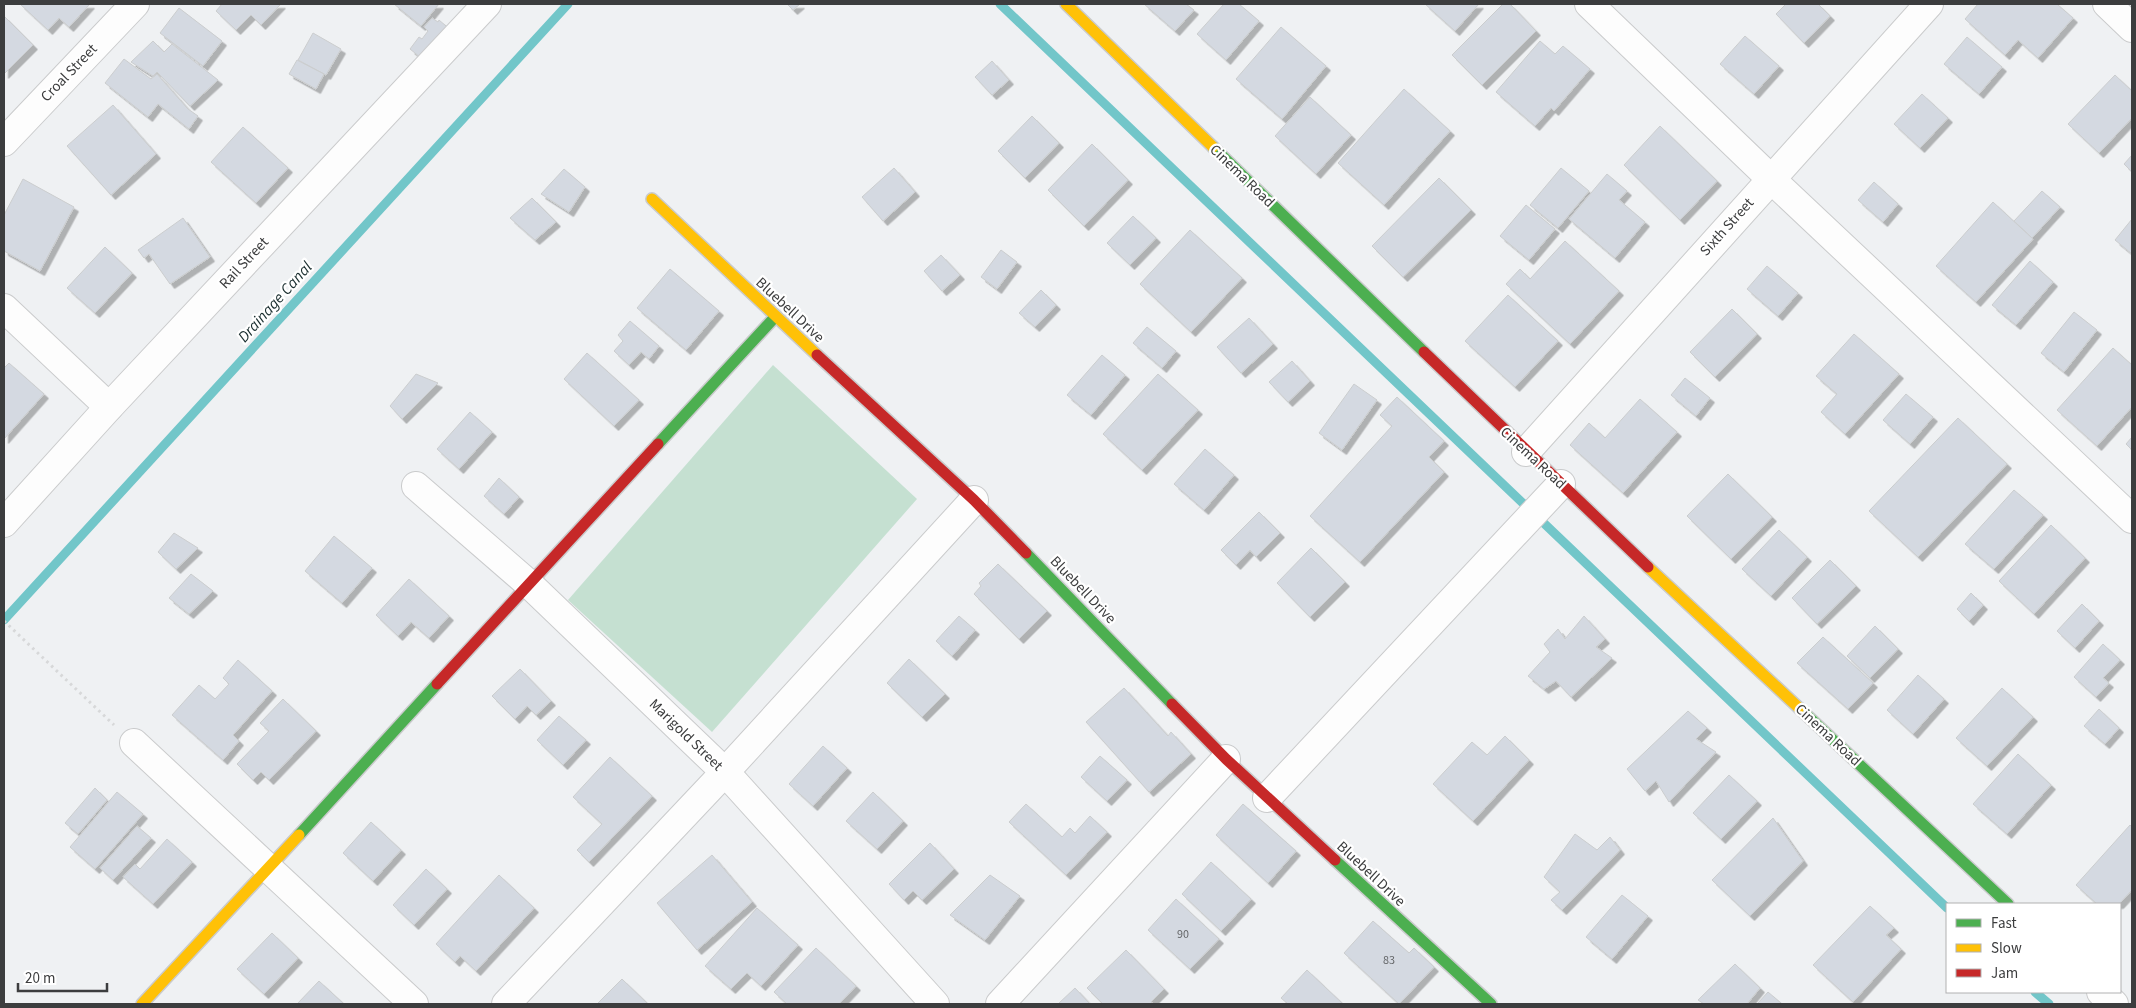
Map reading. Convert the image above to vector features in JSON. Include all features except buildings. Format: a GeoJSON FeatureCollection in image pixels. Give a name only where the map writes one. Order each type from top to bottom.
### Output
{"type":"FeatureCollection","features":[{"type":"Feature","properties":{"kind":"street","name":"Croal Street"},"geometry":{"type":"LineString","coordinates":[[4,142],[135,4]]}},
{"type":"Feature","properties":{"kind":"street","name":"Rail Street"},"geometry":{"type":"LineString","coordinates":[[4,524],[109,407],[487,4]]}},
{"type":"Feature","properties":{"kind":"street","name":"Cinema Road"},"geometry":{"type":"LineString","coordinates":[[1066,4],[1526,452],[2007,903]]}},
{"type":"Feature","properties":{"kind":"street"},"geometry":{"type":"LineString","coordinates":[[1589,4],[1770,179],[2132,519]]}},
{"type":"Feature","properties":{"kind":"street","name":"Sixth Street"},"geometry":{"type":"LineString","coordinates":[[1526,452],[1929,4]]}},
{"type":"Feature","properties":{"kind":"street"},"geometry":{"type":"LineString","coordinates":[[2107,4],[2132,28]]}},
{"type":"Feature","properties":{"kind":"street","name":"Bluebell Drive"},"geometry":{"type":"LineString","coordinates":[[652,199],[775,317],[974,500],[1226,759],[1478,1000]]}},
{"type":"Feature","properties":{"kind":"street"},"geometry":{"type":"LineString","coordinates":[[4,308],[109,407]]}},
{"type":"Feature","properties":{"kind":"street"},"geometry":{"type":"LineString","coordinates":[[142,1004],[775,317]]}},
{"type":"Feature","properties":{"kind":"street"},"geometry":{"type":"LineString","coordinates":[[1267,798],[1561,484]]}},
{"type":"Feature","properties":{"kind":"street","name":"Marigold Street"},"geometry":{"type":"LineString","coordinates":[[416,486],[529,584],[725,772],[935,1004]]}},
{"type":"Feature","properties":{"kind":"street"},"geometry":{"type":"LineString","coordinates":[[506,1004],[725,772],[974,500]]}},
{"type":"Feature","properties":{"kind":"street"},"geometry":{"type":"LineString","coordinates":[[134,743],[414,1004]]}},
{"type":"Feature","properties":{"kind":"street"},"geometry":{"type":"LineString","coordinates":[[1000,1004],[1226,759]]}},
{"type":"Feature","properties":{"kind":"street"},"geometry":{"type":"LineString","coordinates":[[2102,993],[2114,1004]]}},
{"type":"Feature","properties":{"kind":"path"},"geometry":{"type":"LineString","coordinates":[[4,621],[134,743]]}},
{"type":"Feature","properties":{"kind":"green space"},"geometry":{"type":"Polygon","coordinates":[[[773,365],[917,499],[712,732],[568,600],[773,365]]]}},
{"type":"Feature","properties":{"kind":"waterway","name":"Drainage Canal"},"geometry":{"type":"LineString","coordinates":[[4,620],[568,4]]}},
{"type":"Feature","properties":{"kind":"waterway"},"geometry":{"type":"LineString","coordinates":[[1000,4],[1946,907]]}},
{"type":"Feature","properties":{"kind":"waterway"},"geometry":{"type":"LineString","coordinates":[[2036,993],[2049,1004]]}},
{"type":"Feature","properties":{"kind":"traffic: fast"},"geometry":{"type":"LineString","coordinates":[[1213,147],[1424,352]]}},
{"type":"Feature","properties":{"kind":"traffic: fast"},"geometry":{"type":"LineString","coordinates":[[658,444],[775,317]]}},
{"type":"Feature","properties":{"kind":"traffic: fast"},"geometry":{"type":"LineString","coordinates":[[1026,553],[1172,704]]}},
{"type":"Feature","properties":{"kind":"traffic: fast"},"geometry":{"type":"LineString","coordinates":[[299,835],[437,684]]}},
{"type":"Feature","properties":{"kind":"traffic: fast"},"geometry":{"type":"LineString","coordinates":[[1799,708],[2007,903]]}},
{"type":"Feature","properties":{"kind":"traffic: fast"},"geometry":{"type":"LineString","coordinates":[[1335,860],[1491,1004]]}},
{"type":"Feature","properties":{"kind":"traffic: slow"},"geometry":{"type":"LineString","coordinates":[[1066,4],[1213,147]]}},
{"type":"Feature","properties":{"kind":"traffic: slow"},"geometry":{"type":"LineString","coordinates":[[652,199],[817,355]]}},
{"type":"Feature","properties":{"kind":"traffic: slow"},"geometry":{"type":"LineString","coordinates":[[1648,567],[1799,708]]}},
{"type":"Feature","properties":{"kind":"traffic: slow"},"geometry":{"type":"LineString","coordinates":[[142,1004],[299,835]]}},
{"type":"Feature","properties":{"kind":"traffic: jam"},"geometry":{"type":"LineString","coordinates":[[1424,352],[1648,567]]}},
{"type":"Feature","properties":{"kind":"traffic: jam"},"geometry":{"type":"LineString","coordinates":[[817,355],[974,500],[1026,553]]}},
{"type":"Feature","properties":{"kind":"traffic: jam"},"geometry":{"type":"LineString","coordinates":[[437,684],[658,444]]}},
{"type":"Feature","properties":{"kind":"traffic: jam"},"geometry":{"type":"LineString","coordinates":[[1172,704],[1226,759],[1335,860]]}}]}
